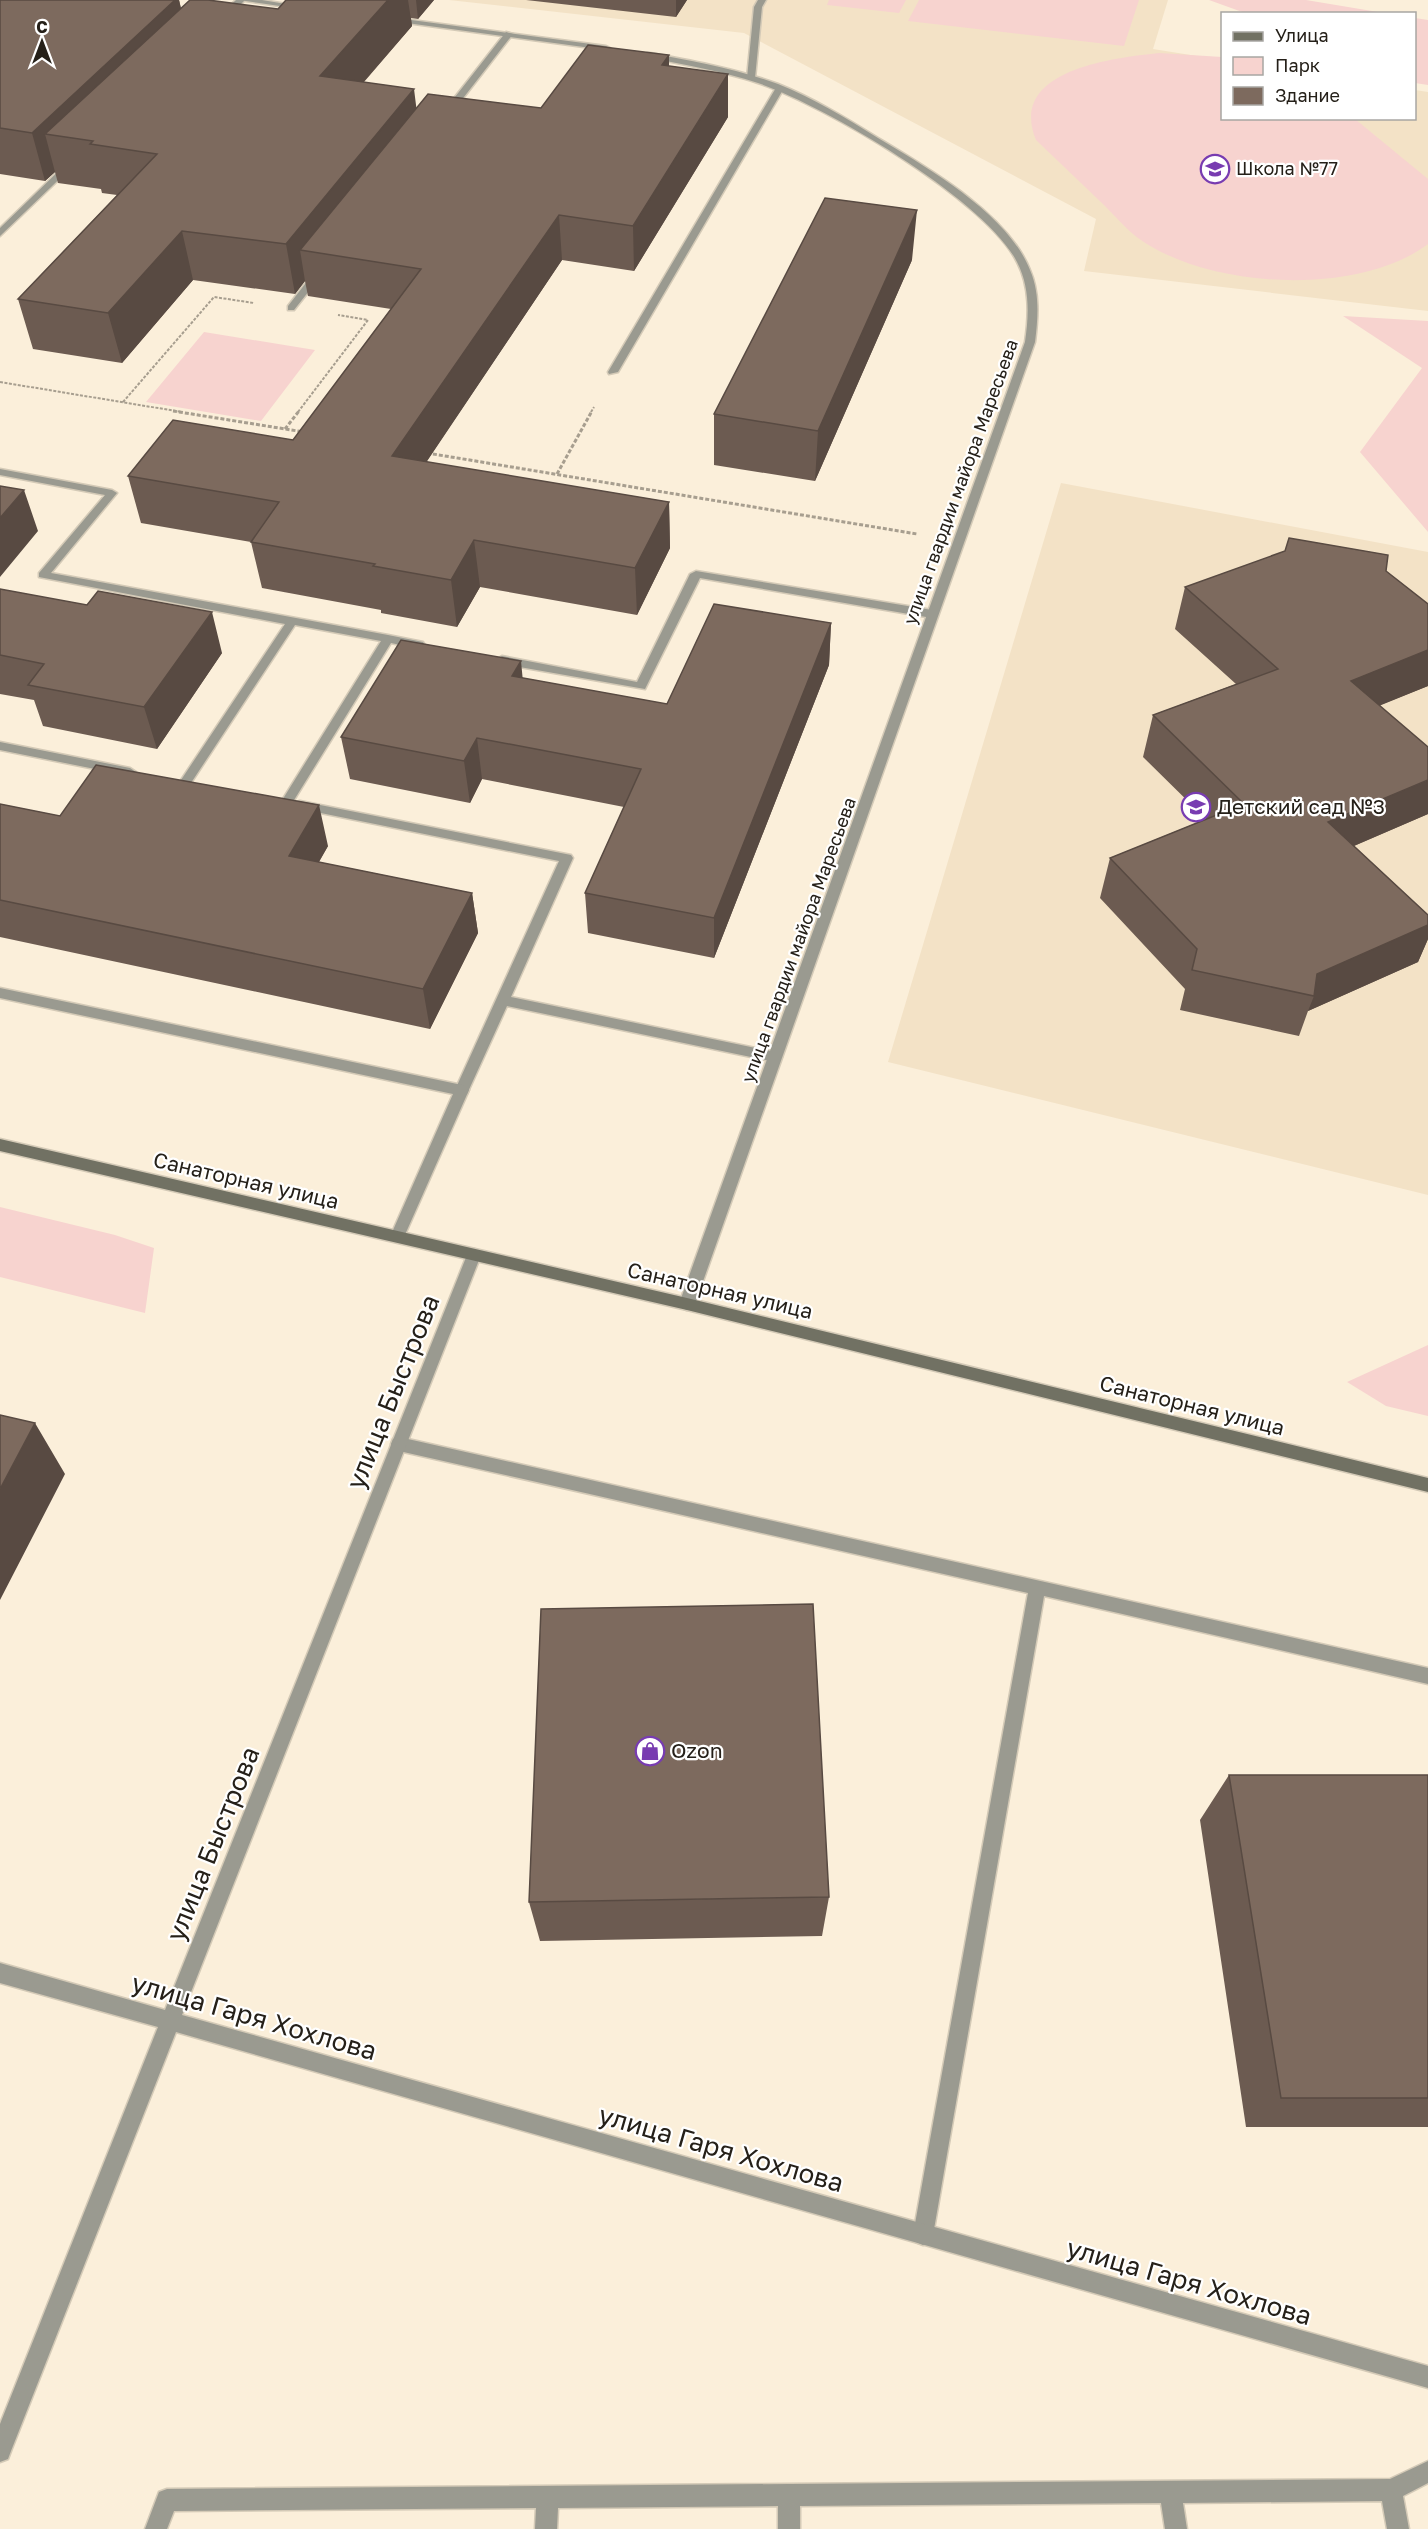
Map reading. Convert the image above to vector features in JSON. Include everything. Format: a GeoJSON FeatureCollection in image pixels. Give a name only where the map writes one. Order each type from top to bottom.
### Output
{"type":"FeatureCollection","features":[{"type":"Feature","properties":{"kind":"street"},"geometry":{"type":"LineString","coordinates":[[215,25],[242,0],[279,2],[308,8]]}},
{"type":"Feature","properties":{"kind":"street"},"geometry":{"type":"LineString","coordinates":[[751,78],[758,7],[762,0]]}},
{"type":"Feature","properties":{"kind":"street"},"geometry":{"type":"LineString","coordinates":[[384,17],[613,49]]}},
{"type":"Feature","properties":{"kind":"street"},"geometry":{"type":"LineString","coordinates":[[442,118],[509,34]]}},
{"type":"Feature","properties":{"kind":"street","name":"улица гвардии майора Маресьева"},"geometry":{"type":"LineString","coordinates":[[636,52],[689,62],[780,88],[861,131],[962,194],[1008,242],[1023,263],[1034,314],[1030,342],[687,1304]]}},
{"type":"Feature","properties":{"kind":"street"},"geometry":{"type":"LineString","coordinates":[[613,372],[780,88]]}},
{"type":"Feature","properties":{"kind":"street"},"geometry":{"type":"LineString","coordinates":[[0,233],[78,158]]}},
{"type":"Feature","properties":{"kind":"street"},"geometry":{"type":"LineString","coordinates":[[291,308],[326,264]]}},
{"type":"Feature","properties":{"kind":"street"},"geometry":{"type":"LineString","coordinates":[[0,472],[112,493],[43,575],[434,648]]}},
{"type":"Feature","properties":{"kind":"street"},"geometry":{"type":"LineString","coordinates":[[491,658],[641,686],[696,574],[932,614]]}},
{"type":"Feature","properties":{"kind":"street"},"geometry":{"type":"LineString","coordinates":[[185,783],[292,621]]}},
{"type":"Feature","properties":{"kind":"street"},"geometry":{"type":"LineString","coordinates":[[388,639],[281,801],[567,858],[397,1237]]}},
{"type":"Feature","properties":{"kind":"street"},"geometry":{"type":"LineString","coordinates":[[0,746],[139,773]]}},
{"type":"Feature","properties":{"kind":"street"},"geometry":{"type":"LineString","coordinates":[[0,993],[462,1090]]}},
{"type":"Feature","properties":{"kind":"street"},"geometry":{"type":"LineString","coordinates":[[503,1000],[775,1057]]}},
{"type":"Feature","properties":{"kind":"street","name":"Санаторная улица"},"geometry":{"type":"LineString","coordinates":[[0,1145],[687,1304],[1428,1485]]}},
{"type":"Feature","properties":{"kind":"street","name":"улица Быстрова"},"geometry":{"type":"LineString","coordinates":[[0,2451],[474,1255]]}},
{"type":"Feature","properties":{"kind":"street"},"geometry":{"type":"LineString","coordinates":[[399,1444],[1428,1676]]}},
{"type":"Feature","properties":{"kind":"street"},"geometry":{"type":"LineString","coordinates":[[923,2235],[1036,1587]]}},
{"type":"Feature","properties":{"kind":"street","name":"улица Гаря Хохлова"},"geometry":{"type":"LineString","coordinates":[[0,1973],[1428,2377]]}},
{"type":"Feature","properties":{"kind":"street"},"geometry":{"type":"LineString","coordinates":[[156,2529],[167,2500],[1391,2490],[1428,2472]]}},
{"type":"Feature","properties":{"kind":"street"},"geometry":{"type":"LineString","coordinates":[[1391,2490],[1398,2529]]}},
{"type":"Feature","properties":{"kind":"street"},"geometry":{"type":"LineString","coordinates":[[1171,2492],[1176,2529]]}},
{"type":"Feature","properties":{"kind":"street"},"geometry":{"type":"LineString","coordinates":[[789,2496],[789,2529]]}},
{"type":"Feature","properties":{"kind":"street"},"geometry":{"type":"LineString","coordinates":[[546,2529],[547,2498]]}},
{"type":"Feature","properties":{"kind":"path"},"geometry":{"type":"LineString","coordinates":[[123,402],[213,297],[368,320],[285,429]]}},
{"type":"Feature","properties":{"kind":"path"},"geometry":{"type":"LineString","coordinates":[[556,474],[613,372]]}},
{"type":"Feature","properties":{"kind":"path"},"geometry":{"type":"LineString","coordinates":[[0,382],[308,433]]}},
{"type":"Feature","properties":{"kind":"path"},"geometry":{"type":"LineString","coordinates":[[426,453],[958,541]]}},
{"type":"Feature","properties":{"kind":"shaded area","name":"Школа №77"},"geometry":{"type":"Polygon","coordinates":[[[449,0],[1168,0],[1153,49],[1221,60],[1221,120],[1416,120],[1416,90],[1428,92],[1428,311],[1084,271],[1096,219],[744,33],[449,0]]]}},
{"type":"Feature","properties":{"kind":"shaded area","name":"Детский сад №3"},"geometry":{"type":"Polygon","coordinates":[[[1061,483],[1428,552],[1428,1195],[888,1062],[1061,483]]]}},
{"type":"Feature","properties":{"kind":"green space"},"geometry":{"type":"Polygon","coordinates":[[[829,0],[906,0],[899,13],[827,5],[829,0]]]}},
{"type":"Feature","properties":{"kind":"green space"},"geometry":{"type":"Polygon","coordinates":[[[919,0],[1139,0],[1124,46],[908,21],[919,0]]]}},
{"type":"Feature","properties":{"kind":"green space"},"geometry":{"type":"Polygon","coordinates":[[[1209,0],[1306,0],[1378,12],[1242,12],[1209,0]]]}},
{"type":"Feature","properties":{"kind":"green space"},"geometry":{"type":"Polygon","coordinates":[[[1416,18],[1428,20],[1428,85],[1416,83],[1416,18]]]}},
{"type":"Feature","properties":{"kind":"green space"},"geometry":{"type":"Polygon","coordinates":[[[1159,53],[1221,57],[1221,120],[1356,120],[1428,179],[1428,244],[1398,261],[1363,273],[1324,279],[1283,280],[1242,276],[1203,268],[1168,255],[1138,238],[1036,140],[1031,116],[1037,98],[1050,83],[1069,72],[1116,59],[1159,53]]]}},
{"type":"Feature","properties":{"kind":"green space"},"geometry":{"type":"Polygon","coordinates":[[[1343,316],[1428,321],[1428,532],[1360,452],[1422,368],[1343,316]]]}},
{"type":"Feature","properties":{"kind":"green space"},"geometry":{"type":"Polygon","coordinates":[[[204,332],[315,350],[261,421],[146,402],[204,332]]]}},
{"type":"Feature","properties":{"kind":"green space"},"geometry":{"type":"Polygon","coordinates":[[[0,1207],[115,1235],[154,1248],[145,1313],[0,1277],[0,1207]]]}},
{"type":"Feature","properties":{"kind":"green space"},"geometry":{"type":"Polygon","coordinates":[[[1428,1345],[1428,1416],[1386,1406],[1347,1382],[1428,1345]]]}},
{"type":"Feature","properties":{"kind":"building"},"geometry":{"type":"Polygon","coordinates":[[[0,0],[175,0],[32,133],[0,128],[0,0]]]}},
{"type":"Feature","properties":{"kind":"building"},"geometry":{"type":"Polygon","coordinates":[[[190,0],[208,0],[278,9],[286,0],[388,0],[320,76],[414,89],[286,244],[182,231],[108,313],[18,299],[157,154],[90,144],[93,141],[45,134],[190,0]]]}},
{"type":"Feature","properties":{"kind":"building"},"geometry":{"type":"Polygon","coordinates":[[[588,45],[669,55],[662,65],[728,74],[633,226],[559,215],[392,456],[669,502],[635,568],[474,540],[451,580],[373,566],[375,564],[251,542],[279,502],[128,476],[173,420],[293,440],[421,269],[300,250],[428,94],[541,108],[588,45]]]}},
{"type":"Feature","properties":{"kind":"building"},"geometry":{"type":"Polygon","coordinates":[[[825,198],[917,210],[818,431],[714,414],[825,198]]]}},
{"type":"Feature","properties":{"kind":"building"},"geometry":{"type":"Polygon","coordinates":[[[0,486],[24,490],[0,518],[0,486]]]}},
{"type":"Feature","properties":{"kind":"building"},"geometry":{"type":"Polygon","coordinates":[[[1289,538],[1388,555],[1386,571],[1428,604],[1428,650],[1351,681],[1428,747],[1428,780],[1328,822],[1428,915],[1428,925],[1317,974],[1314,996],[1192,970],[1197,949],[1110,858],[1244,804],[1153,715],[1278,669],[1185,587],[1285,551],[1289,538]]]}},
{"type":"Feature","properties":{"kind":"building"},"geometry":{"type":"Polygon","coordinates":[[[0,589],[87,605],[98,591],[212,612],[144,707],[28,685],[44,664],[0,655],[0,589]]]}},
{"type":"Feature","properties":{"kind":"building"},"geometry":{"type":"Polygon","coordinates":[[[714,604],[831,623],[714,918],[585,893],[641,769],[477,738],[464,761],[341,737],[401,640],[521,661],[512,676],[667,704],[714,604]]]}},
{"type":"Feature","properties":{"kind":"building"},"geometry":{"type":"Polygon","coordinates":[[[96,765],[319,805],[289,856],[472,893],[423,989],[0,900],[0,804],[60,816],[96,765]]]}},
{"type":"Feature","properties":{"kind":"building"},"geometry":{"type":"Polygon","coordinates":[[[0,1415],[35,1423],[0,1489],[0,1415]]]}},
{"type":"Feature","properties":{"kind":"building"},"geometry":{"type":"Polygon","coordinates":[[[813,1604],[829,1897],[529,1902],[541,1609],[813,1604]]]}},
{"type":"Feature","properties":{"kind":"building"},"geometry":{"type":"Polygon","coordinates":[[[1229,1775],[1428,1775],[1428,2098],[1281,2098],[1229,1775]]]}},
{"type":"Feature","properties":{"kind":"place","name":"Школа №77"},"geometry":{"type":"Point","coordinates":[1215,169]}},
{"type":"Feature","properties":{"kind":"place","name":"Детский сад №3"},"geometry":{"type":"Point","coordinates":[1196,807]}},
{"type":"Feature","properties":{"kind":"place","name":"Ozon"},"geometry":{"type":"Point","coordinates":[650,1751]}}]}
